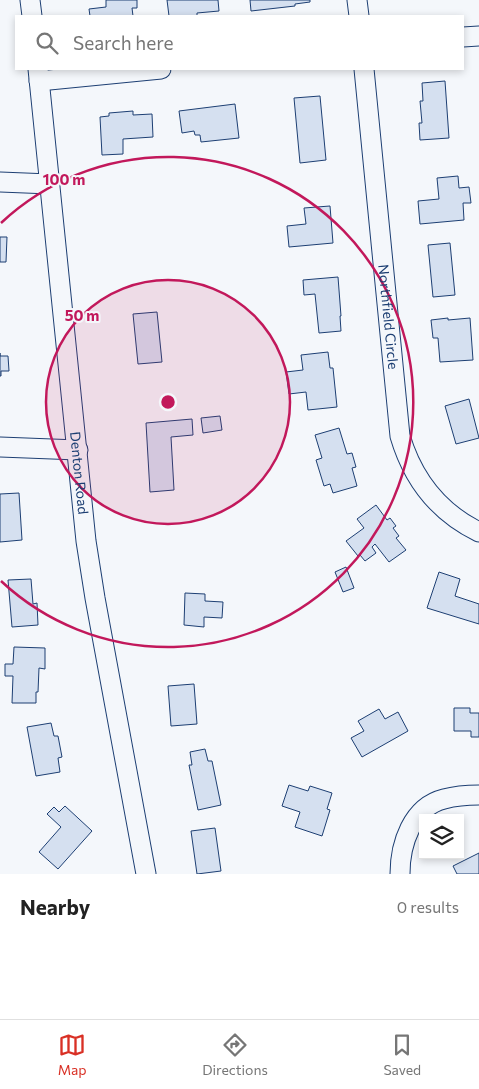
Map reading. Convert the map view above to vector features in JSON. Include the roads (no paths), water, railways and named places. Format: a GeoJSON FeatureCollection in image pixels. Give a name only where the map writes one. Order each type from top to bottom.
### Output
{"type":"FeatureCollection","features":[{"type":"Feature","properties":{"kind":"street"},"geometry":{"type":"LineString","coordinates":[[30,0],[32,15]]}},
{"type":"Feature","properties":{"kind":"street"},"geometry":{"type":"LineString","coordinates":[[357,0],[358,15]]}},
{"type":"Feature","properties":{"kind":"street"},"geometry":{"type":"LineString","coordinates":[[464,37],[479,36]]}},
{"type":"Feature","properties":{"kind":"street"},"geometry":{"type":"LineString","coordinates":[[38,75],[140,70]]}},
{"type":"Feature","properties":{"kind":"street","name":"Northfield Circle"},"geometry":{"type":"LineString","coordinates":[[364,70],[400,436],[411,466],[428,494],[451,516],[479,532]]}},
{"type":"Feature","properties":{"kind":"street","name":"Denton Road"},"geometry":{"type":"LineString","coordinates":[[38,75],[86,541],[146,874]]}},
{"type":"Feature","properties":{"kind":"street"},"geometry":{"type":"LineString","coordinates":[[0,182],[50,184]]}},
{"type":"Feature","properties":{"kind":"street"},"geometry":{"type":"LineString","coordinates":[[0,447],[78,450]]}},
{"type":"Feature","properties":{"kind":"street"},"geometry":{"type":"LineString","coordinates":[[400,874],[404,842],[417,817],[428,807],[442,799],[479,795]]}}]}
